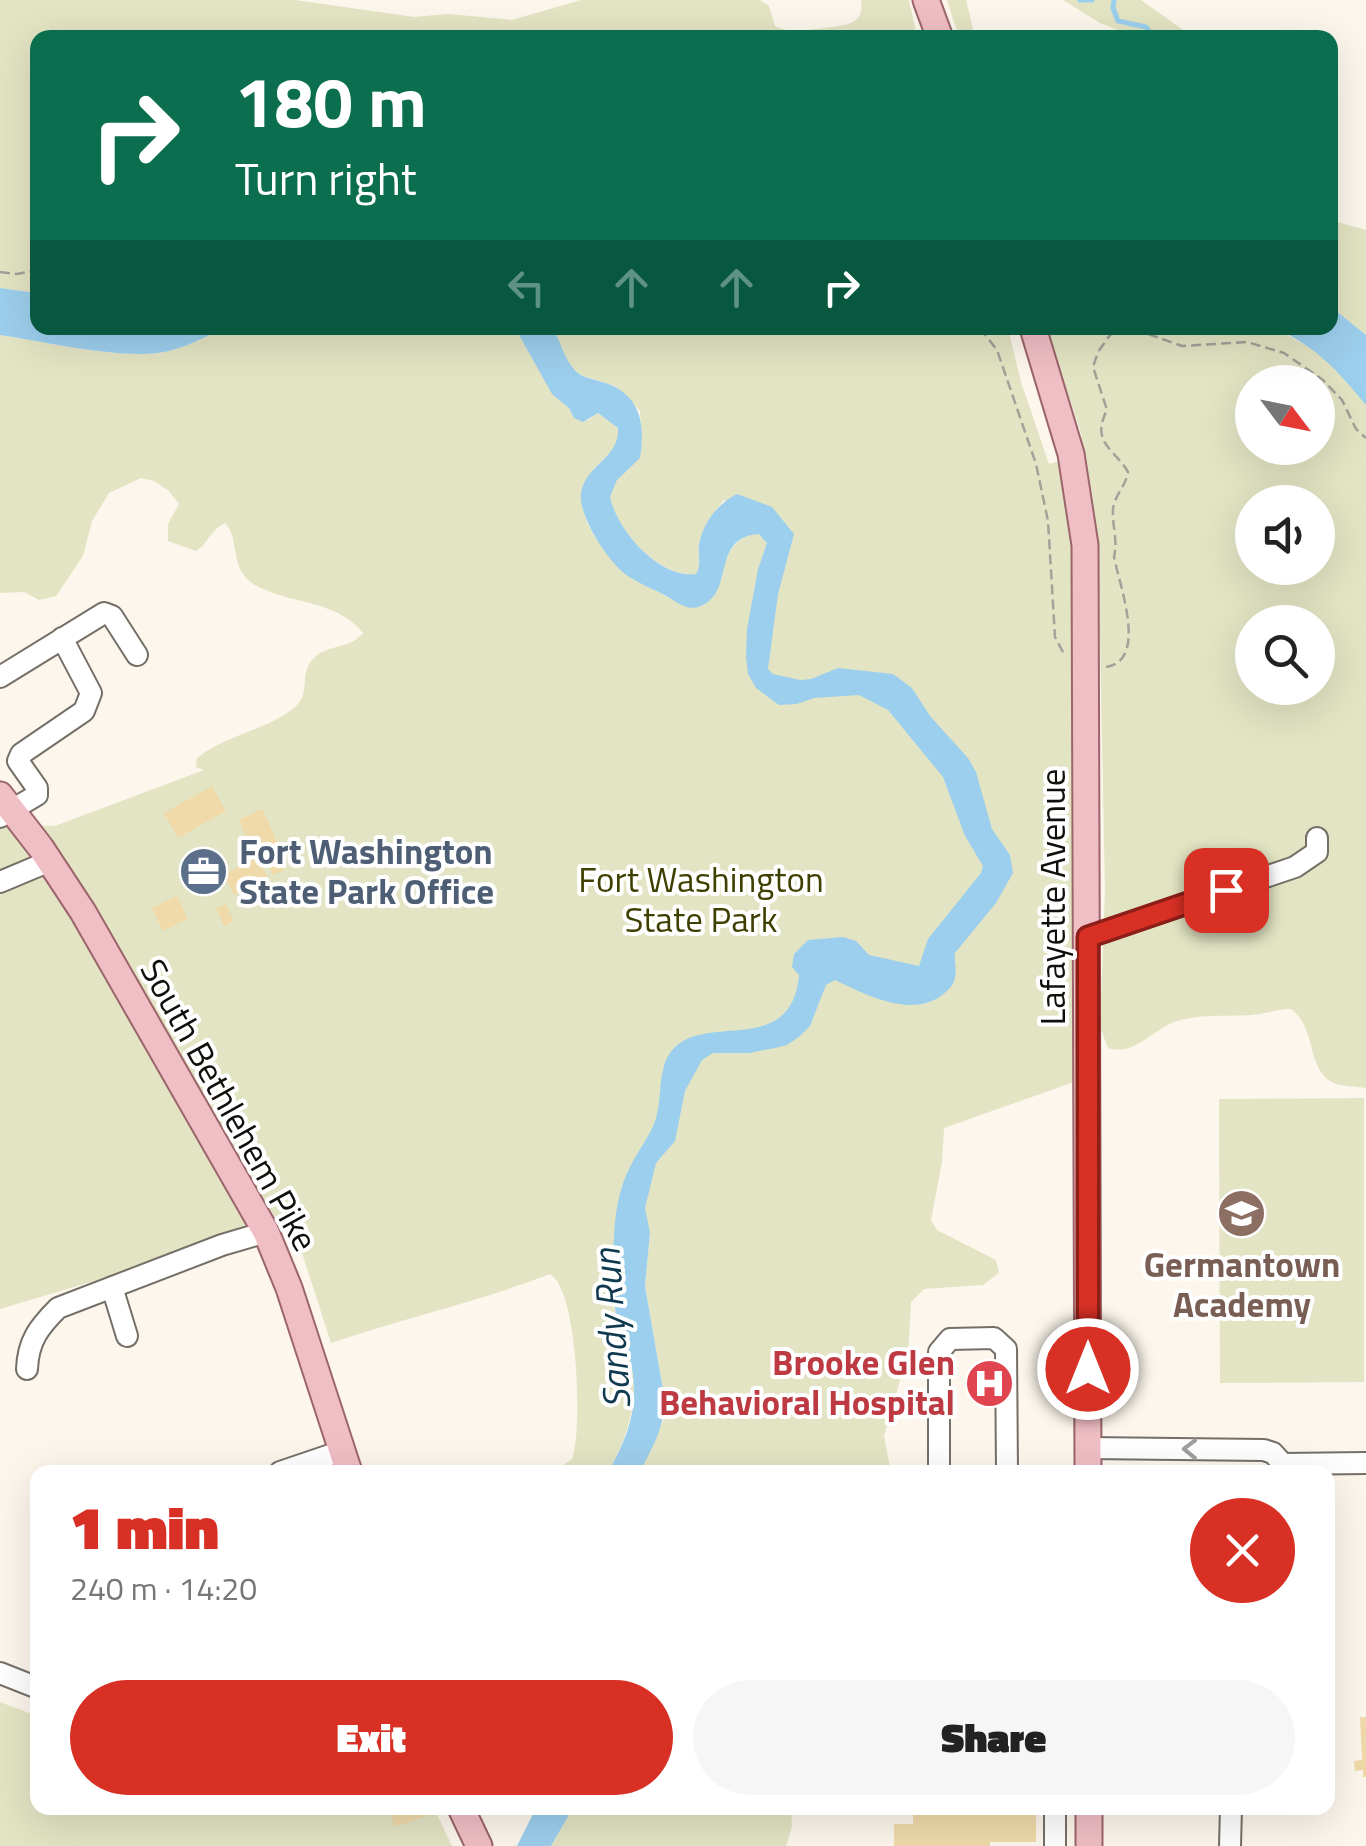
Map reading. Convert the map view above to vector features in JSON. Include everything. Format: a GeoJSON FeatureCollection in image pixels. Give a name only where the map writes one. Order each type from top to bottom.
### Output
{"type":"FeatureCollection","features":[{"type":"Feature","properties":{"kind":"main road"},"geometry":{"type":"LineString","coordinates":[[926,0],[937,30]]}},
{"type":"Feature","properties":{"kind":"main road","name":"Lafayette Avenue"},"geometry":{"type":"LineString","coordinates":[[1035,335],[1071,454],[1083,516],[1087,607],[1088,1460]]}},
{"type":"Feature","properties":{"kind":"main road","name":"South Bethlehem Pike"},"geometry":{"type":"LineString","coordinates":[[3,803],[50,861],[266,1232],[346,1462]]}},
{"type":"Feature","properties":{"kind":"main road"},"geometry":{"type":"LineString","coordinates":[[464,1815],[479,1846]]}},
{"type":"Feature","properties":{"kind":"main road"},"geometry":{"type":"LineString","coordinates":[[1089,1846],[1090,1815]]}},
{"type":"Feature","properties":{"kind":"street"},"geometry":{"type":"LineString","coordinates":[[0,678],[104,612],[112,616],[137,655]]}},
{"type":"Feature","properties":{"kind":"street"},"geometry":{"type":"LineString","coordinates":[[3,803],[36,795],[37,788],[18,761],[21,754],[84,711],[91,693],[62,638]]}},
{"type":"Feature","properties":{"kind":"street"},"geometry":{"type":"LineString","coordinates":[[1088,937],[1295,867],[1317,852],[1317,838]]}},
{"type":"Feature","properties":{"kind":"street"},"geometry":{"type":"LineString","coordinates":[[0,882],[50,861]]}},
{"type":"Feature","properties":{"kind":"street"},"geometry":{"type":"LineString","coordinates":[[27,1368],[28,1348],[40,1326],[58,1308],[266,1232]]}},
{"type":"Feature","properties":{"kind":"street"},"geometry":{"type":"LineString","coordinates":[[112,1287],[127,1336]]}},
{"type":"Feature","properties":{"kind":"street"},"geometry":{"type":"LineString","coordinates":[[939,1465],[939,1352],[950,1339],[979,1338],[994,1338],[1006,1349],[1007,1465]]}},
{"type":"Feature","properties":{"kind":"street"},"geometry":{"type":"LineString","coordinates":[[1228,1449],[1229,1465]]}},
{"type":"Feature","properties":{"kind":"street"},"geometry":{"type":"LineString","coordinates":[[1088,1460],[1228,1449],[1264,1450],[1283,1464],[1366,1464]]}},
{"type":"Feature","properties":{"kind":"street"},"geometry":{"type":"LineString","coordinates":[[0,1673],[30,1685]]}},
{"type":"Feature","properties":{"kind":"street"},"geometry":{"type":"LineString","coordinates":[[1054,1815],[1054,1846]]}},
{"type":"Feature","properties":{"kind":"street"},"geometry":{"type":"LineString","coordinates":[[1230,1815],[1230,1846]]}},
{"type":"Feature","properties":{"kind":"path"},"geometry":{"type":"LineString","coordinates":[[0,272],[30,272]]}},
{"type":"Feature","properties":{"kind":"path"},"geometry":{"type":"LineString","coordinates":[[985,335],[997,350],[1036,464],[1048,522],[1055,637],[1061,652],[1069,658]]}},
{"type":"Feature","properties":{"kind":"path"},"geometry":{"type":"LineString","coordinates":[[1099,667],[1119,665],[1129,649],[1123,594],[1114,558],[1117,546],[1112,513],[1116,496],[1128,479],[1124,464],[1104,444],[1101,426],[1107,410],[1093,367],[1104,342],[1114,335]]}},
{"type":"Feature","properties":{"kind":"path"},"geometry":{"type":"LineString","coordinates":[[1154,335],[1182,346],[1247,342],[1284,354],[1306,366],[1342,400],[1356,429],[1366,438]]}},
{"type":"Feature","properties":{"kind":"green space"},"geometry":{"type":"Polygon","coordinates":[[[0,0],[295,0],[414,17],[448,14],[512,20],[581,0],[760,0],[769,6],[775,26],[787,30],[30,30],[30,292],[0,288],[0,0]]]}},
{"type":"Feature","properties":{"kind":"green space"},"geometry":{"type":"Polygon","coordinates":[[[861,0],[909,0],[915,30],[807,30],[851,23],[860,15],[861,0]]]}},
{"type":"Feature","properties":{"kind":"green space"},"geometry":{"type":"Polygon","coordinates":[[[947,0],[966,0],[973,30],[957,30],[947,0]]]}},
{"type":"Feature","properties":{"kind":"green space"},"geometry":{"type":"Polygon","coordinates":[[[1063,0],[1141,0],[1183,30],[1118,30],[1063,0]]]}},
{"type":"Feature","properties":{"kind":"green space"},"geometry":{"type":"Polygon","coordinates":[[[1338,222],[1366,230],[1366,335],[1338,312],[1338,222]]]}},
{"type":"Feature","properties":{"kind":"green space","name":"Fort Washington State Park"},"geometry":{"type":"Polygon","coordinates":[[[0,335],[140,354],[193,343],[210,335],[519,335],[552,393],[574,418],[588,420],[598,413],[618,428],[614,448],[591,473],[583,492],[584,512],[603,548],[636,577],[669,598],[722,579],[732,549],[750,535],[759,533],[767,543],[760,565],[789,556],[724,500],[701,537],[696,574],[668,568],[642,549],[621,524],[609,497],[642,444],[640,411],[615,386],[578,374],[556,335],[1010,335],[1049,464],[1060,461],[1073,501],[1077,1081],[944,1128],[931,1220],[937,1230],[996,1260],[999,1273],[983,1285],[924,1289],[911,1302],[908,1353],[884,1436],[890,1465],[643,1465],[664,1419],[665,1401],[645,1286],[650,1233],[614,1244],[613,1299],[631,1361],[634,1394],[628,1426],[611,1465],[563,1465],[572,1459],[575,1443],[576,1362],[567,1306],[550,1274],[331,1343],[295,1231],[248,1235],[0,1309],[0,823],[55,826],[204,770],[196,767],[197,758],[295,707],[303,695],[307,670],[314,658],[352,642],[363,633],[340,614],[255,585],[241,571],[233,537],[225,523],[196,551],[168,541],[168,524],[179,504],[169,491],[141,478],[109,493],[92,521],[83,556],[56,596],[39,600],[24,592],[0,593],[0,335]]]}},
{"type":"Feature","properties":{"kind":"green space"},"geometry":{"type":"Polygon","coordinates":[[[1048,335],[1287,335],[1332,365],[1235,365],[1235,465],[1335,465],[1335,367],[1366,405],[1366,1088],[1334,1083],[1325,1077],[1305,1026],[1291,1009],[1183,1020],[1126,1049],[1108,1048],[1100,1027],[1105,892],[1098,537],[1081,433],[1048,335]]]}},
{"type":"Feature","properties":{"kind":"green space"},"geometry":{"type":"Polygon","coordinates":[[[1364,1098],[1364,1382],[1220,1383],[1219,1099],[1364,1098]]]}},
{"type":"Feature","properties":{"kind":"green space"},"geometry":{"type":"Polygon","coordinates":[[[0,1702],[30,1713],[30,1815],[437,1815],[452,1846],[0,1846],[0,1702]]]}},
{"type":"Feature","properties":{"kind":"green space"},"geometry":{"type":"Polygon","coordinates":[[[569,1815],[791,1815],[786,1846],[551,1846],[569,1815]]]}},
{"type":"Feature","properties":{"kind":"water"},"geometry":{"type":"Polygon","coordinates":[[[0,288],[30,292],[30,335],[210,335],[176,349],[140,354],[0,335],[0,288]]]}},
{"type":"Feature","properties":{"kind":"water"},"geometry":{"type":"Polygon","coordinates":[[[1338,312],[1366,335],[1366,405],[1335,370],[1335,365],[1288,335],[1338,335],[1338,312]]]}},
{"type":"Feature","properties":{"kind":"water"},"geometry":{"type":"Polygon","coordinates":[[[519,335],[556,335],[576,371],[611,385],[635,406],[642,435],[640,458],[617,480],[610,497],[631,537],[654,561],[668,569],[696,574],[699,545],[709,519],[737,494],[772,507],[794,534],[778,594],[768,669],[773,674],[800,680],[838,668],[893,674],[912,688],[976,772],[992,829],[1010,855],[1013,873],[996,903],[955,953],[954,980],[941,996],[915,1005],[887,1002],[835,980],[826,985],[810,1026],[787,1045],[749,1053],[713,1053],[702,1060],[685,1091],[675,1141],[656,1163],[645,1208],[650,1233],[645,1286],[665,1401],[660,1429],[644,1465],[612,1465],[628,1428],[634,1399],[632,1367],[614,1305],[613,1247],[621,1191],[656,1118],[664,1066],[676,1047],[693,1037],[758,1027],[777,1019],[792,1003],[799,975],[792,967],[794,954],[808,940],[843,937],[856,941],[869,955],[919,966],[928,939],[983,866],[965,836],[943,777],[888,710],[859,695],[779,705],[756,688],[748,674],[746,657],[758,569],[767,543],[759,534],[734,545],[712,599],[696,608],[683,606],[634,580],[611,559],[584,514],[581,493],[589,475],[614,447],[618,428],[598,413],[583,422],[574,418],[569,408],[552,394],[519,335]]]}},
{"type":"Feature","properties":{"kind":"water"},"geometry":{"type":"Polygon","coordinates":[[[532,1815],[569,1815],[551,1846],[517,1846],[532,1815]]]}},
{"type":"Feature","properties":{"kind":"building"},"geometry":{"type":"Polygon","coordinates":[[[212,786],[226,811],[178,838],[164,813],[212,786]]]}},
{"type":"Feature","properties":{"kind":"building"},"geometry":{"type":"Polygon","coordinates":[[[262,809],[279,845],[256,856],[239,820],[262,809]]]}},
{"type":"Feature","properties":{"kind":"building"},"geometry":{"type":"Polygon","coordinates":[[[277,854],[284,870],[273,875],[265,860],[277,854]]]}},
{"type":"Feature","properties":{"kind":"building"},"geometry":{"type":"Polygon","coordinates":[[[258,858],[268,879],[234,895],[224,874],[258,858]]]}},
{"type":"Feature","properties":{"kind":"building"},"geometry":{"type":"Polygon","coordinates":[[[177,896],[188,919],[163,931],[152,908],[177,896]]]}},
{"type":"Feature","properties":{"kind":"building"},"geometry":{"type":"Polygon","coordinates":[[[226,904],[234,921],[224,926],[216,908],[226,904]]]}},
{"type":"Feature","properties":{"kind":"building"},"geometry":{"type":"Polygon","coordinates":[[[1360,1717],[1366,1717],[1366,1777],[1363,1770],[1355,1771],[1354,1761],[1362,1760],[1360,1717]]]}},
{"type":"Feature","properties":{"kind":"building"},"geometry":{"type":"Polygon","coordinates":[[[391,1815],[429,1815],[395,1827],[391,1815]]]}},
{"type":"Feature","properties":{"kind":"building"},"geometry":{"type":"Polygon","coordinates":[[[913,1815],[1036,1815],[1036,1842],[894,1846],[894,1824],[913,1824],[913,1815]]]}},
{"type":"Feature","properties":{"kind":"waterway"},"geometry":{"type":"LineString","coordinates":[[1080,0],[1092,0]]}},
{"type":"Feature","properties":{"kind":"waterway"},"geometry":{"type":"LineString","coordinates":[[1114,0],[1118,21],[1148,30]]}},
{"type":"Feature","properties":{"kind":"place","name":"Fort Washington State Park Office"},"geometry":{"type":"Point","coordinates":[204,872]}},
{"type":"Feature","properties":{"kind":"place","name":"Germantown Academy"},"geometry":{"type":"Point","coordinates":[1242,1213]}},
{"type":"Feature","properties":{"kind":"place","name":"Brooke Glen Behavioral Hospital"},"geometry":{"type":"Point","coordinates":[990,1383]}},
{"type":"Feature","properties":{"kind":"route"},"geometry":{"type":"LineString","coordinates":[[1088,1369],[1088,937],[1226,890]]}},
{"type":"Feature","properties":{"kind":"water label","name":"Sandy Run"},"geometry":{"type":"Point","coordinates":[612,1329]}}]}
